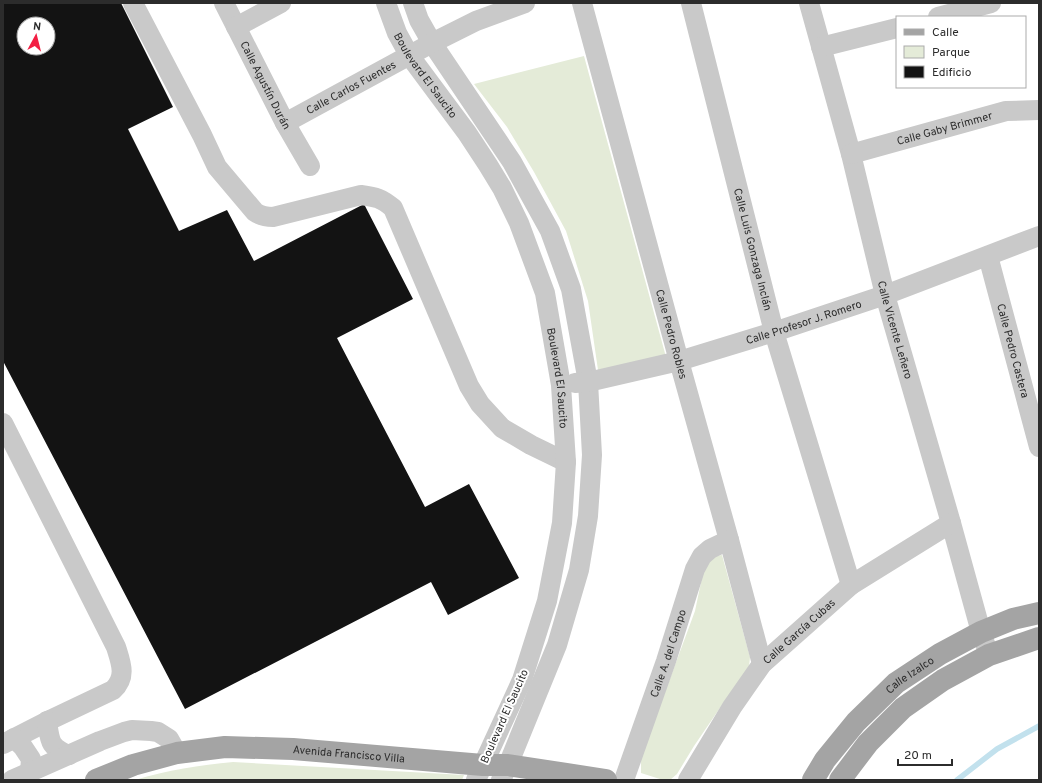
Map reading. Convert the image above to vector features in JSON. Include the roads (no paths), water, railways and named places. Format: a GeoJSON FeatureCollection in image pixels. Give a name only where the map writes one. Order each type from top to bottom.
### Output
{"type":"FeatureCollection","features":[{"type":"Feature","properties":{"kind":"main road","name":"Calle Izalco"},"geometry":{"type":"LineString","coordinates":[[813,780],[825,760],[856,722],[896,684],[940,654],[981,632],[1013,619],[1039,613]]}},
{"type":"Feature","properties":{"kind":"main road","name":"Calle Izalco"},"geometry":{"type":"LineString","coordinates":[[840,780],[868,743],[903,708],[943,680],[989,655],[1039,638]]}},
{"type":"Feature","properties":{"kind":"main road","name":"Avenida Francisco Villa"},"geometry":{"type":"LineString","coordinates":[[96,780],[133,765],[178,753],[226,747],[294,749],[479,772],[505,772],[606,780]]}},
{"type":"Feature","properties":{"kind":"street"},"geometry":{"type":"LineString","coordinates":[[133,3],[202,135],[217,167],[255,212],[261,216],[273,217],[361,195],[374,197],[384,201],[393,208],[469,386],[480,404],[502,428],[531,445],[566,462]]}},
{"type":"Feature","properties":{"kind":"street","name":"Calle Agustín Durán"},"geometry":{"type":"LineString","coordinates":[[224,3],[285,123],[310,166]]}},
{"type":"Feature","properties":{"kind":"street"},"geometry":{"type":"LineString","coordinates":[[236,26],[281,3]]}},
{"type":"Feature","properties":{"kind":"street","name":"Boulevard El Saucito"},"geometry":{"type":"LineString","coordinates":[[386,3],[397,33],[409,55],[467,133],[488,165],[502,188],[519,224],[545,293],[561,385],[566,462],[562,523],[547,601],[522,680],[479,772]]}},
{"type":"Feature","properties":{"kind":"street","name":"Boulevard El Saucito"},"geometry":{"type":"LineString","coordinates":[[413,3],[419,20],[432,43],[512,162],[550,231],[571,290],[588,382],[592,455],[588,516],[578,570],[557,645],[505,772]]}},
{"type":"Feature","properties":{"kind":"street","name":"Calle Carlos Fuentes"},"geometry":{"type":"LineString","coordinates":[[285,123],[432,43],[476,21],[525,3]]}},
{"type":"Feature","properties":{"kind":"street","name":"Calle Pedro Robles"},"geometry":{"type":"LineString","coordinates":[[582,3],[762,664]]}},
{"type":"Feature","properties":{"kind":"street","name":"Calle Luis Gonzaga Inclán"},"geometry":{"type":"LineString","coordinates":[[691,3],[774,332],[851,585]]}},
{"type":"Feature","properties":{"kind":"street","name":"Calle Vicente Leñero"},"geometry":{"type":"LineString","coordinates":[[809,3],[851,154],[885,295],[981,632],[989,655]]}},
{"type":"Feature","properties":{"kind":"street"},"geometry":{"type":"LineString","coordinates":[[944,12],[991,3]]}},
{"type":"Feature","properties":{"kind":"street"},"geometry":{"type":"LineString","coordinates":[[821,47],[896,28]]}},
{"type":"Feature","properties":{"kind":"street","name":"Calle Gaby Brimmer"},"geometry":{"type":"LineString","coordinates":[[851,154],[1006,111],[1039,110]]}},
{"type":"Feature","properties":{"kind":"street","name":"Calle Profesor J. Romero"},"geometry":{"type":"LineString","coordinates":[[561,385],[588,382],[679,361],[774,332],[885,295],[1039,236]]}},
{"type":"Feature","properties":{"kind":"street","name":"Calle Pedro Castera"},"geometry":{"type":"LineString","coordinates":[[988,256],[1039,447]]}},
{"type":"Feature","properties":{"kind":"street"},"geometry":{"type":"LineString","coordinates":[[3,423],[116,647],[122,664],[118,685],[113,690],[8,741]]}},
{"type":"Feature","properties":{"kind":"street","name":"Calle García Cubas"},"geometry":{"type":"LineString","coordinates":[[688,780],[732,707],[762,664],[851,585],[951,523]]}},
{"type":"Feature","properties":{"kind":"street","name":"Calle A. del Campo"},"geometry":{"type":"LineString","coordinates":[[624,780],[666,661],[695,569],[702,556],[710,549],[729,540]]}},
{"type":"Feature","properties":{"kind":"street"},"geometry":{"type":"LineString","coordinates":[[47,721],[50,741],[58,750],[69,755]]}},
{"type":"Feature","properties":{"kind":"street"},"geometry":{"type":"LineString","coordinates":[[21,776],[110,736],[132,730],[158,732],[168,739],[178,753]]}},
{"type":"Feature","properties":{"kind":"street"},"geometry":{"type":"LineString","coordinates":[[8,741],[23,747],[31,759],[21,776]]}},
{"type":"Feature","properties":{"kind":"waterway"},"geometry":{"type":"LineString","coordinates":[[957,780],[997,749],[1039,726]]}}]}
